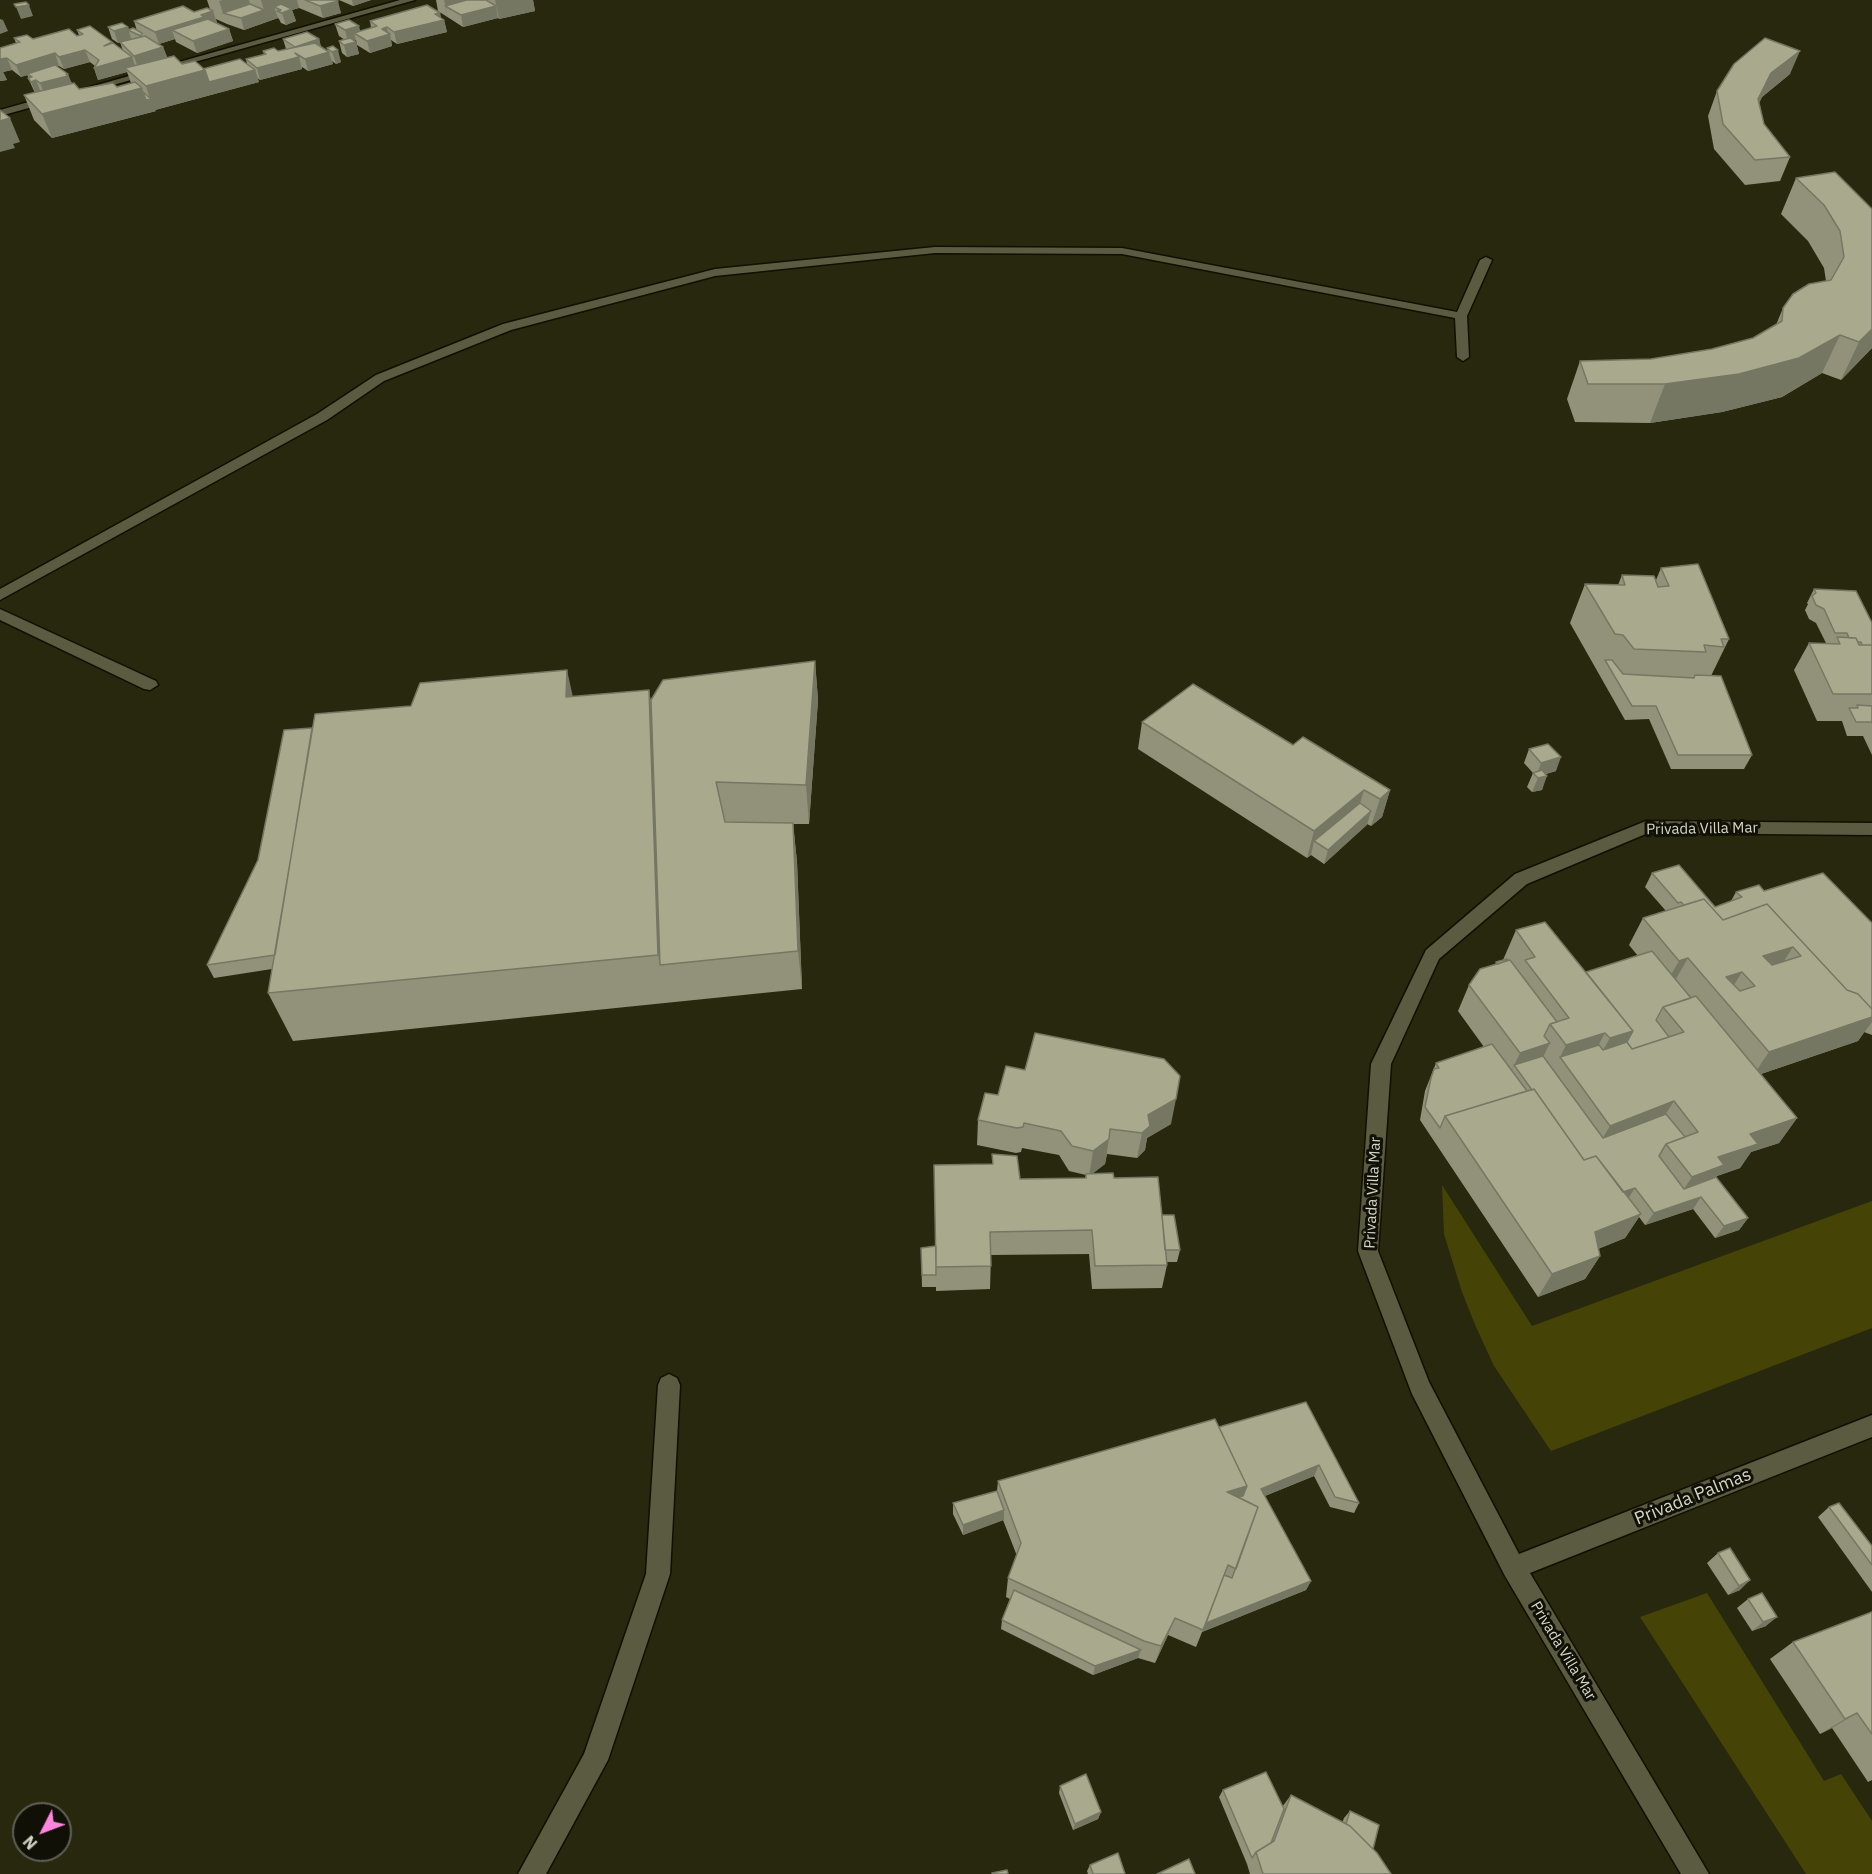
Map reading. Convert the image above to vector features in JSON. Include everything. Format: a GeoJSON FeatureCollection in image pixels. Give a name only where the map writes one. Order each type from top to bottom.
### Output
{"type":"FeatureCollection","features":[{"type":"Feature","properties":{"kind":"street"},"geometry":{"type":"LineString","coordinates":[[68,94],[410,0]]}},
{"type":"Feature","properties":{"kind":"street"},"geometry":{"type":"LineString","coordinates":[[0,113],[57,98]]}},
{"type":"Feature","properties":{"kind":"street"},"geometry":{"type":"LineString","coordinates":[[0,595],[322,417],[380,378],[507,327],[715,273],[935,250],[1122,251],[1461,316]]}},
{"type":"Feature","properties":{"kind":"street"},"geometry":{"type":"LineString","coordinates":[[1463,357],[1461,316],[1486,260]]}},
{"type":"Feature","properties":{"kind":"street"},"geometry":{"type":"LineString","coordinates":[[0,615],[150,685]]}},
{"type":"Feature","properties":{"kind":"street","name":"Privada Villa Mar"},"geometry":{"type":"LineString","coordinates":[[1696,1874],[1513,1568],[1420,1387],[1368,1251],[1381,1064],[1432,955],[1521,879],[1646,827],[1872,829]]}},
{"type":"Feature","properties":{"kind":"street"},"geometry":{"type":"LineString","coordinates":[[531,1874],[595,1760],[658,1574],[669,1385]]}},
{"type":"Feature","properties":{"kind":"street","name":"Privada Palmas"},"geometry":{"type":"LineString","coordinates":[[1513,1568],[1872,1426]]}},
{"type":"Feature","properties":{"kind":"shaded area"},"geometry":{"type":"Polygon","coordinates":[[[1442,1185],[1532,1326],[1872,1201],[1872,1328],[1551,1451],[1494,1366],[1476,1327],[1462,1292],[1444,1234],[1442,1185]]]}},
{"type":"Feature","properties":{"kind":"shaded area"},"geometry":{"type":"Polygon","coordinates":[[[1707,1593],[1824,1781],[1841,1774],[1872,1821],[1872,1874],[1806,1874],[1640,1617],[1707,1593]]]}},
{"type":"Feature","properties":{"kind":"building"},"geometry":{"type":"Polygon","coordinates":[[[305,0],[336,0],[338,1],[320,6],[305,0]]]}},
{"type":"Feature","properties":{"kind":"building"},"geometry":{"type":"Polygon","coordinates":[[[467,0],[486,0],[496,6],[461,15],[445,6],[467,0]]]}},
{"type":"Feature","properties":{"kind":"building"},"geometry":{"type":"Polygon","coordinates":[[[26,2],[29,5],[16,7],[14,4],[26,2]]]}},
{"type":"Feature","properties":{"kind":"building"},"geometry":{"type":"Polygon","coordinates":[[[250,4],[264,10],[241,18],[223,13],[250,4]]]}},
{"type":"Feature","properties":{"kind":"building"},"geometry":{"type":"Polygon","coordinates":[[[281,4],[292,9],[282,13],[277,11],[281,10],[274,7],[281,4]]]}},
{"type":"Feature","properties":{"kind":"building"},"geometry":{"type":"Polygon","coordinates":[[[427,5],[440,13],[435,14],[444,20],[394,32],[387,27],[382,29],[390,34],[367,41],[354,33],[377,26],[370,21],[427,5]]]}},
{"type":"Feature","properties":{"kind":"building"},"geometry":{"type":"Polygon","coordinates":[[[183,6],[194,12],[207,8],[213,11],[201,15],[204,17],[155,32],[134,21],[183,6]]]}},
{"type":"Feature","properties":{"kind":"building"},"geometry":{"type":"Polygon","coordinates":[[[208,19],[229,29],[193,41],[172,30],[208,19]]]}},
{"type":"Feature","properties":{"kind":"building"},"geometry":{"type":"Polygon","coordinates":[[[349,20],[359,26],[345,30],[335,24],[349,20]]]}},
{"type":"Feature","properties":{"kind":"building"},"geometry":{"type":"Polygon","coordinates":[[[122,23],[128,27],[114,31],[108,27],[122,23]]]}},
{"type":"Feature","properties":{"kind":"building"},"geometry":{"type":"Polygon","coordinates":[[[90,26],[112,42],[104,46],[113,43],[132,57],[94,68],[99,60],[85,50],[59,57],[55,53],[16,65],[7,58],[0,59],[0,48],[20,42],[14,38],[27,35],[33,39],[69,29],[77,36],[83,34],[77,30],[90,26]]]}},
{"type":"Feature","properties":{"kind":"building"},"geometry":{"type":"Polygon","coordinates":[[[133,28],[142,33],[141,36],[128,30],[133,28]]]}},
{"type":"Feature","properties":{"kind":"building"},"geometry":{"type":"Polygon","coordinates":[[[307,32],[319,39],[295,47],[283,39],[307,32]]]}},
{"type":"Feature","properties":{"kind":"building"},"geometry":{"type":"Polygon","coordinates":[[[145,36],[163,47],[134,56],[120,42],[145,36]]]}},
{"type":"Feature","properties":{"kind":"building"},"geometry":{"type":"Polygon","coordinates":[[[350,38],[356,42],[344,45],[339,41],[350,38]]]}},
{"type":"Feature","properties":{"kind":"building"},"geometry":{"type":"Polygon","coordinates":[[[1765,38],[1800,51],[1771,73],[1758,99],[1764,124],[1790,157],[1755,160],[1723,124],[1717,91],[1734,64],[1765,38]]]}},
{"type":"Feature","properties":{"kind":"building"},"geometry":{"type":"Polygon","coordinates":[[[315,43],[329,52],[305,59],[295,53],[299,57],[257,68],[246,59],[266,54],[263,51],[274,48],[278,51],[315,43]]]}},
{"type":"Feature","properties":{"kind":"building"},"geometry":{"type":"Polygon","coordinates":[[[333,46],[338,50],[332,52],[327,48],[333,46]]]}},
{"type":"Feature","properties":{"kind":"building"},"geometry":{"type":"Polygon","coordinates":[[[174,56],[182,64],[195,61],[205,70],[146,86],[125,68],[174,56]]]}},
{"type":"Feature","properties":{"kind":"building"},"geometry":{"type":"Polygon","coordinates":[[[240,59],[255,70],[209,82],[203,69],[240,59]]]}},
{"type":"Feature","properties":{"kind":"building"},"geometry":{"type":"Polygon","coordinates":[[[55,65],[68,76],[40,83],[36,80],[31,82],[28,78],[32,77],[27,74],[55,65]]]}},
{"type":"Feature","properties":{"kind":"building"},"geometry":{"type":"Polygon","coordinates":[[[135,82],[142,88],[42,114],[24,95],[74,83],[79,89],[113,83],[117,87],[135,82]]]}},
{"type":"Feature","properties":{"kind":"building"},"geometry":{"type":"Polygon","coordinates":[[[0,110],[10,118],[0,121],[0,110]]]}},
{"type":"Feature","properties":{"kind":"building"},"geometry":{"type":"Polygon","coordinates":[[[1835,172],[1872,209],[1872,329],[1859,342],[1840,335],[1799,358],[1739,374],[1665,384],[1588,384],[1580,361],[1651,359],[1712,349],[1753,338],[1782,321],[1783,308],[1793,294],[1809,284],[1831,280],[1844,257],[1840,231],[1824,205],[1796,178],[1835,172]]]}},
{"type":"Feature","properties":{"kind":"building"},"geometry":{"type":"Polygon","coordinates":[[[1698,564],[1729,639],[1721,639],[1724,647],[1704,645],[1706,652],[1634,649],[1623,635],[1615,634],[1585,584],[1625,585],[1622,575],[1654,576],[1658,587],[1669,586],[1661,568],[1698,564]]]}},
{"type":"Feature","properties":{"kind":"building"},"geometry":{"type":"Polygon","coordinates":[[[1814,589],[1856,591],[1872,623],[1872,645],[1862,645],[1856,638],[1849,638],[1847,633],[1835,633],[1824,609],[1816,605],[1812,596],[1816,593],[1814,589]]]}},
{"type":"Feature","properties":{"kind":"building"},"geometry":{"type":"Polygon","coordinates":[[[1837,637],[1856,638],[1859,645],[1872,645],[1872,694],[1833,694],[1809,643],[1840,644],[1837,637]]]}},
{"type":"Feature","properties":{"kind":"building"},"geometry":{"type":"Polygon","coordinates":[[[1605,660],[1612,660],[1623,674],[1694,678],[1695,675],[1721,676],[1752,755],[1678,755],[1656,706],[1632,706],[1605,660]]]}},
{"type":"Feature","properties":{"kind":"building"},"geometry":{"type":"Polygon","coordinates":[[[815,661],[806,785],[716,782],[725,822],[793,823],[798,951],[660,965],[651,700],[663,680],[815,661]]]}},
{"type":"Feature","properties":{"kind":"building"},"geometry":{"type":"Polygon","coordinates":[[[567,670],[566,697],[649,690],[658,955],[268,993],[315,714],[411,706],[420,683],[567,670]]]}},
{"type":"Feature","properties":{"kind":"building"},"geometry":{"type":"Polygon","coordinates":[[[1193,684],[1293,745],[1303,737],[1390,790],[1380,799],[1364,790],[1314,831],[1142,722],[1193,684]]]}},
{"type":"Feature","properties":{"kind":"building"},"geometry":{"type":"Polygon","coordinates":[[[1857,705],[1872,706],[1872,722],[1856,722],[1849,708],[1858,708],[1857,705]]]}},
{"type":"Feature","properties":{"kind":"building"},"geometry":{"type":"Polygon","coordinates":[[[312,728],[275,955],[207,965],[258,860],[284,730],[312,728]]]}},
{"type":"Feature","properties":{"kind":"building"},"geometry":{"type":"Polygon","coordinates":[[[1548,744],[1561,757],[1541,763],[1529,749],[1548,744]]]}},
{"type":"Feature","properties":{"kind":"building"},"geometry":{"type":"Polygon","coordinates":[[[1542,770],[1547,776],[1538,778],[1533,773],[1542,770]]]}},
{"type":"Feature","properties":{"kind":"building"},"geometry":{"type":"Polygon","coordinates":[[[1360,803],[1371,811],[1328,850],[1314,841],[1360,803]]]}},
{"type":"Feature","properties":{"kind":"building"},"geometry":{"type":"Polygon","coordinates":[[[1679,865],[1715,907],[1742,897],[1736,892],[1759,885],[1764,891],[1823,873],[1872,923],[1872,1009],[1858,994],[1847,990],[1767,904],[1723,920],[1704,899],[1684,905],[1681,902],[1678,903],[1652,873],[1679,865]]]}},
{"type":"Feature","properties":{"kind":"building"},"geometry":{"type":"Polygon","coordinates":[[[1704,899],[1723,920],[1767,904],[1847,990],[1858,994],[1872,1009],[1872,1017],[1769,1052],[1688,958],[1679,961],[1643,918],[1704,899]],[[1793,947],[1763,956],[1772,965],[1801,956],[1793,947]],[[1742,972],[1726,977],[1740,991],[1755,986],[1742,972]]]}},
{"type":"Feature","properties":{"kind":"building"},"geometry":{"type":"Polygon","coordinates":[[[1545,922],[1633,1031],[1610,1038],[1605,1033],[1566,1045],[1550,1024],[1569,1018],[1525,960],[1535,957],[1516,930],[1545,922]]]}},
{"type":"Feature","properties":{"kind":"building"},"geometry":{"type":"Polygon","coordinates":[[[1652,951],[1691,998],[1663,1007],[1656,1020],[1669,1037],[1632,1049],[1627,1042],[1633,1031],[1586,972],[1652,951]]]}},
{"type":"Feature","properties":{"kind":"building"},"geometry":{"type":"Polygon","coordinates":[[[1510,960],[1557,1022],[1550,1024],[1544,1036],[1550,1043],[1520,1053],[1469,985],[1480,969],[1510,960]]]}},
{"type":"Feature","properties":{"kind":"building"},"geometry":{"type":"Polygon","coordinates":[[[1696,996],[1797,1118],[1750,1134],[1758,1144],[1718,1157],[1724,1165],[1692,1177],[1666,1144],[1698,1132],[1674,1101],[1610,1126],[1560,1057],[1599,1045],[1603,1050],[1627,1042],[1632,1049],[1684,1032],[1663,1007],[1696,996]]]}},
{"type":"Feature","properties":{"kind":"building"},"geometry":{"type":"Polygon","coordinates":[[[1035,1033],[1164,1059],[1180,1076],[1176,1099],[1148,1115],[1150,1126],[1142,1133],[1110,1129],[1109,1139],[1093,1151],[1072,1146],[1061,1131],[1024,1123],[1023,1127],[1017,1128],[978,1120],[985,1093],[998,1095],[1006,1066],[1025,1070],[1035,1033]]]}},
{"type":"Feature","properties":{"kind":"building"},"geometry":{"type":"Polygon","coordinates":[[[1492,1044],[1527,1091],[1445,1116],[1440,1128],[1425,1107],[1434,1069],[1439,1068],[1436,1063],[1492,1044]]]}},
{"type":"Feature","properties":{"kind":"building"},"geometry":{"type":"Polygon","coordinates":[[[1543,1056],[1603,1138],[1666,1114],[1685,1137],[1666,1144],[1659,1156],[1684,1189],[1716,1177],[1748,1218],[1724,1226],[1701,1197],[1654,1213],[1635,1188],[1623,1192],[1596,1156],[1584,1160],[1534,1089],[1532,1090],[1514,1065],[1543,1056]]]}},
{"type":"Feature","properties":{"kind":"building"},"geometry":{"type":"Polygon","coordinates":[[[1534,1089],[1584,1160],[1596,1156],[1641,1214],[1595,1232],[1600,1256],[1552,1274],[1445,1116],[1534,1089]]]}},
{"type":"Feature","properties":{"kind":"building"},"geometry":{"type":"Polygon","coordinates":[[[992,1154],[1017,1156],[1020,1179],[1086,1178],[1086,1174],[1113,1173],[1114,1178],[1158,1177],[1167,1265],[1095,1266],[1092,1230],[990,1232],[991,1266],[936,1267],[934,1165],[993,1164],[992,1154]]]}},
{"type":"Feature","properties":{"kind":"building"},"geometry":{"type":"Polygon","coordinates":[[[1162,1215],[1174,1215],[1180,1250],[1165,1250],[1162,1215]]]}},
{"type":"Feature","properties":{"kind":"building"},"geometry":{"type":"Polygon","coordinates":[[[936,1246],[936,1275],[922,1275],[921,1248],[936,1246]]]}},
{"type":"Feature","properties":{"kind":"building"},"geometry":{"type":"Polygon","coordinates":[[[1306,1402],[1359,1503],[1335,1497],[1319,1465],[1261,1489],[1311,1581],[1206,1623],[1224,1575],[1232,1578],[1258,1507],[1238,1497],[1243,1496],[1247,1486],[1219,1427],[1306,1402]]]}},
{"type":"Feature","properties":{"kind":"building"},"geometry":{"type":"Polygon","coordinates":[[[1215,1419],[1247,1486],[1227,1492],[1258,1507],[1236,1569],[1228,1565],[1203,1630],[1175,1618],[1161,1646],[1144,1641],[1008,1578],[1021,1543],[998,1481],[1215,1419]]]}},
{"type":"Feature","properties":{"kind":"building"},"geometry":{"type":"Polygon","coordinates":[[[997,1491],[1004,1510],[963,1525],[953,1503],[997,1491]]]}},
{"type":"Feature","properties":{"kind":"building"},"geometry":{"type":"Polygon","coordinates":[[[1839,1503],[1872,1546],[1872,1565],[1829,1507],[1839,1503]]]}},
{"type":"Feature","properties":{"kind":"building"},"geometry":{"type":"Polygon","coordinates":[[[1730,1548],[1750,1580],[1739,1586],[1718,1553],[1730,1548]]]}},
{"type":"Feature","properties":{"kind":"building"},"geometry":{"type":"Polygon","coordinates":[[[1014,1590],[1141,1650],[1095,1666],[1002,1620],[1014,1590]]]}},
{"type":"Feature","properties":{"kind":"building"},"geometry":{"type":"Polygon","coordinates":[[[1762,1593],[1777,1617],[1763,1622],[1748,1599],[1762,1593]]]}},
{"type":"Feature","properties":{"kind":"building"},"geometry":{"type":"Polygon","coordinates":[[[1872,1612],[1872,1734],[1857,1713],[1845,1719],[1793,1642],[1872,1612]]]}},
{"type":"Feature","properties":{"kind":"building"},"geometry":{"type":"Polygon","coordinates":[[[1266,1772],[1284,1809],[1271,1843],[1256,1852],[1252,1858],[1223,1790],[1266,1772]]]}},
{"type":"Feature","properties":{"kind":"building"},"geometry":{"type":"Polygon","coordinates":[[[1086,1774],[1101,1812],[1075,1824],[1060,1786],[1086,1774]]]}},
{"type":"Feature","properties":{"kind":"building"},"geometry":{"type":"Polygon","coordinates":[[[1291,1795],[1350,1826],[1377,1853],[1391,1874],[1263,1874],[1256,1852],[1274,1841],[1291,1795]]]}},
{"type":"Feature","properties":{"kind":"building"},"geometry":{"type":"Polygon","coordinates":[[[1350,1811],[1379,1825],[1373,1849],[1346,1824],[1350,1811]]]}},
{"type":"Feature","properties":{"kind":"building"},"geometry":{"type":"Polygon","coordinates":[[[1118,1853],[1125,1874],[1093,1874],[1090,1865],[1118,1853]]]}},
{"type":"Feature","properties":{"kind":"building"},"geometry":{"type":"Polygon","coordinates":[[[1189,1859],[1195,1874],[1157,1874],[1189,1859]]]}},
{"type":"Feature","properties":{"kind":"building"},"geometry":{"type":"Polygon","coordinates":[[[1007,1870],[1008,1874],[992,1874],[992,1873],[1007,1870]]]}}]}
